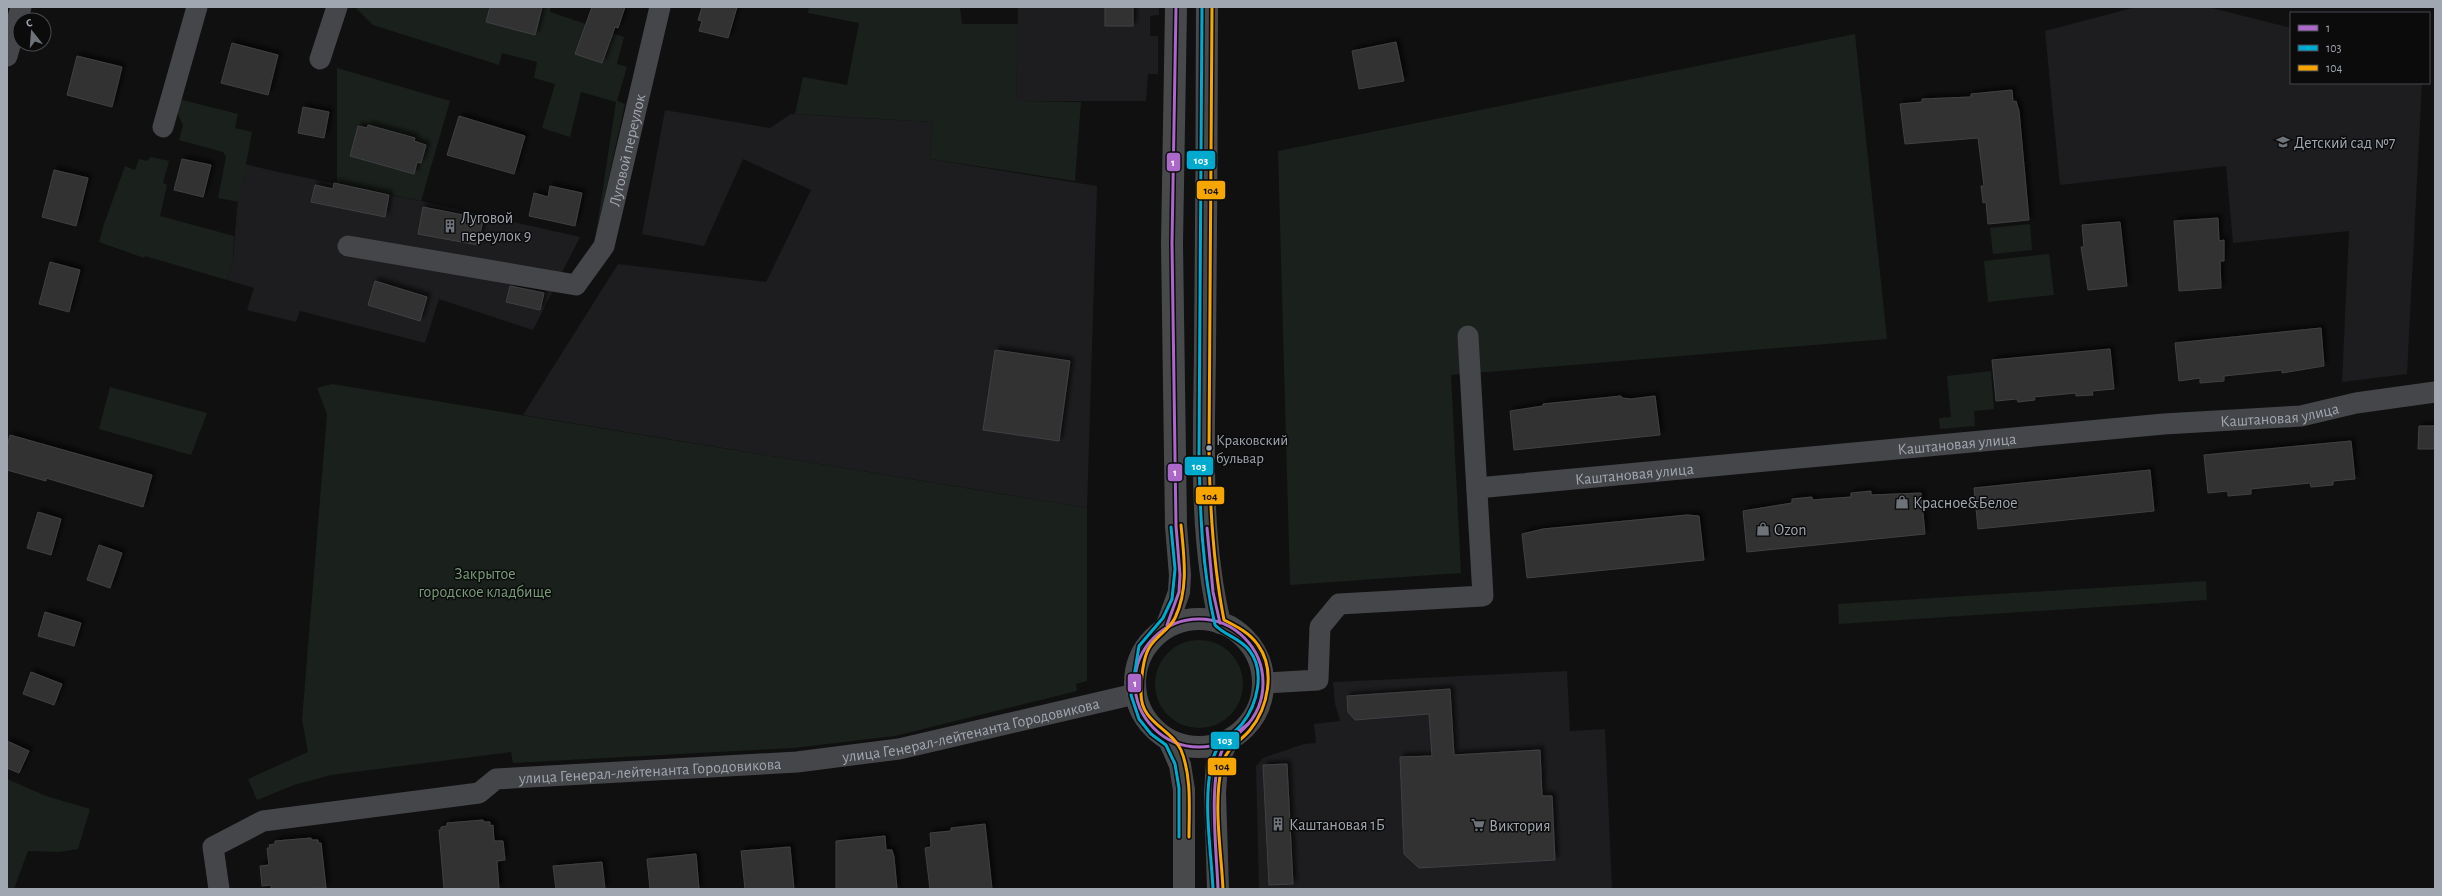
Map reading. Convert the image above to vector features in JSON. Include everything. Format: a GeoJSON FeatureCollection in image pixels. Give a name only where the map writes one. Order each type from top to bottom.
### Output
{"type":"FeatureCollection","features":[{"type":"Feature","properties":{"kind":"main road"},"geometry":{"type":"LineString","coordinates":[[1167,625],[1179,592],[1180,575],[1176,526],[1172,244],[1176,7]]}},
{"type":"Feature","properties":{"kind":"main road"},"geometry":{"type":"LineString","coordinates":[[1207,7],[1204,401],[1206,505],[1213,592],[1220,623]]}},
{"type":"Feature","properties":{"kind":"main road"},"geometry":{"type":"LineString","coordinates":[[1191,618],[1213,619],[1220,623],[1247,639],[1258,656],[1264,683],[1260,704],[1246,728],[1227,742],[1204,748],[1183,747],[1170,742],[1159,735],[1148,724],[1138,706],[1135,694],[1144,646],[1167,625],[1191,618]]}},
{"type":"Feature","properties":{"kind":"main road"},"geometry":{"type":"LineString","coordinates":[[1170,742],[1180,765],[1184,790],[1184,889]]}},
{"type":"Feature","properties":{"kind":"main road"},"geometry":{"type":"LineString","coordinates":[[1218,889],[1215,793],[1217,763],[1227,742]]}},
{"type":"Feature","properties":{"kind":"street"},"geometry":{"type":"LineString","coordinates":[[7,56],[21,7]]}},
{"type":"Feature","properties":{"kind":"street"},"geometry":{"type":"LineString","coordinates":[[163,127],[197,7]]}},
{"type":"Feature","properties":{"kind":"street"},"geometry":{"type":"LineString","coordinates":[[320,59],[336,7]]}},
{"type":"Feature","properties":{"kind":"street","name":"Луговой переулок"},"geometry":{"type":"LineString","coordinates":[[348,246],[576,285],[604,246],[660,7]]}},
{"type":"Feature","properties":{"kind":"street"},"geometry":{"type":"LineString","coordinates":[[1264,683],[1318,680],[1320,627],[1339,604],[1483,596],[1468,336]]}},
{"type":"Feature","properties":{"kind":"street","name":"Каштановая улица"},"geometry":{"type":"LineString","coordinates":[[1477,488],[2164,424],[2301,416],[2356,403],[2435,392]]}},
{"type":"Feature","properties":{"kind":"street","name":"улица Генерал-лейтенанта Городовикова"},"geometry":{"type":"LineString","coordinates":[[219,889],[213,847],[263,821],[479,793],[496,779],[797,762],[899,749],[1135,694]]}},
{"type":"Feature","properties":{"kind":"shaded area"},"geometry":{"type":"Polygon","coordinates":[[[1018,7],[1159,7],[1159,15],[1150,16],[1150,36],[1158,36],[1158,74],[1148,74],[1146,101],[1016,101],[1018,7]]]}},
{"type":"Feature","properties":{"kind":"shaded area"},"geometry":{"type":"Polygon","coordinates":[[[2136,7],[2208,7],[2290,28],[2290,84],[2422,84],[2407,374],[2342,382],[2349,231],[2233,243],[2226,166],[2060,185],[2045,31],[2136,7]]]}},
{"type":"Feature","properties":{"kind":"shaded area"},"geometry":{"type":"Polygon","coordinates":[[[665,110],[770,128],[791,114],[933,122],[930,159],[1097,186],[1087,508],[523,415],[618,264],[766,282],[811,190],[743,159],[704,246],[642,234],[665,110]]]}},
{"type":"Feature","properties":{"kind":"shaded area"},"geometry":{"type":"Polygon","coordinates":[[[245,164],[421,201],[580,237],[533,330],[439,299],[425,343],[300,311],[296,322],[247,310],[254,288],[227,280],[233,260],[237,208],[245,164]]]}},
{"type":"Feature","properties":{"kind":"shaded area"},"geometry":{"type":"Polygon","coordinates":[[[1567,671],[1570,731],[1605,729],[1612,889],[1259,889],[1256,766],[1263,758],[1304,744],[1316,743],[1314,724],[1340,721],[1335,704],[1333,682],[1567,671]]]}},
{"type":"Feature","properties":{"kind":"green space"},"geometry":{"type":"Polygon","coordinates":[[[355,7],[550,7],[550,12],[624,37],[617,64],[627,67],[617,101],[625,104],[595,240],[616,102],[581,92],[570,137],[542,128],[555,84],[534,78],[537,62],[502,53],[499,65],[373,25],[355,7]]]}},
{"type":"Feature","properties":{"kind":"green space"},"geometry":{"type":"Polygon","coordinates":[[[809,7],[960,7],[962,24],[1018,24],[1016,101],[1081,102],[1075,181],[930,159],[933,122],[795,114],[803,77],[847,85],[859,23],[808,13],[809,7]]]}},
{"type":"Feature","properties":{"kind":"green space"},"geometry":{"type":"Polygon","coordinates":[[[1855,34],[1887,339],[1451,375],[1461,573],[1290,585],[1278,151],[1855,34]]]}},
{"type":"Feature","properties":{"kind":"green space"},"geometry":{"type":"Polygon","coordinates":[[[337,68],[450,101],[421,201],[337,183],[337,68]]]}},
{"type":"Feature","properties":{"kind":"green space"},"geometry":{"type":"Polygon","coordinates":[[[178,99],[238,114],[235,128],[252,132],[239,202],[218,198],[226,157],[223,152],[179,140],[183,125],[176,110],[178,99]]]}},
{"type":"Feature","properties":{"kind":"green space"},"geometry":{"type":"Polygon","coordinates":[[[151,157],[169,161],[163,183],[167,185],[160,216],[234,236],[233,260],[227,280],[145,256],[144,258],[99,242],[125,166],[135,170],[139,159],[147,161],[151,157]]]}},
{"type":"Feature","properties":{"kind":"green space"},"geometry":{"type":"Polygon","coordinates":[[[2030,224],[2032,250],[1993,254],[1990,228],[2030,224]]]}},
{"type":"Feature","properties":{"kind":"green space"},"geometry":{"type":"Polygon","coordinates":[[[2049,254],[2054,295],[1988,302],[1984,261],[2049,254]]]}},
{"type":"Feature","properties":{"kind":"green space"},"geometry":{"type":"Polygon","coordinates":[[[1991,371],[1994,409],[1974,411],[1975,426],[1940,429],[1939,418],[1951,417],[1947,376],[1991,371]]]}},
{"type":"Feature","properties":{"kind":"green space","name":"Закрытое городское кладбище"},"geometry":{"type":"Polygon","coordinates":[[[332,384],[1087,508],[1087,681],[1076,684],[1077,691],[895,736],[793,748],[513,763],[511,752],[331,775],[294,785],[257,800],[248,779],[308,752],[302,720],[327,414],[317,388],[332,384]]]}},
{"type":"Feature","properties":{"kind":"green space"},"geometry":{"type":"Polygon","coordinates":[[[110,387],[207,413],[191,455],[99,429],[110,387]]]}},
{"type":"Feature","properties":{"kind":"green space"},"geometry":{"type":"Polygon","coordinates":[[[2206,581],[2207,600],[1839,624],[1838,604],[2206,581]]]}},
{"type":"Feature","properties":{"kind":"green space"},"geometry":{"type":"Polygon","coordinates":[[[1190,640],[1208,640],[1224,647],[1236,659],[1243,675],[1243,693],[1236,709],[1224,721],[1208,728],[1190,728],[1174,721],[1162,709],[1155,693],[1155,675],[1162,659],[1174,647],[1190,640]]]}},
{"type":"Feature","properties":{"kind":"green space"},"geometry":{"type":"Polygon","coordinates":[[[7,779],[46,796],[90,809],[78,849],[60,852],[28,851],[14,889],[7,889],[7,779]]]}},
{"type":"Feature","properties":{"kind":"building"},"geometry":{"type":"Polygon","coordinates":[[[490,7],[542,7],[535,35],[486,22],[490,7]]]}},
{"type":"Feature","properties":{"kind":"building"},"geometry":{"type":"Polygon","coordinates":[[[592,7],[625,7],[618,28],[615,27],[602,63],[575,54],[592,7]]]}},
{"type":"Feature","properties":{"kind":"building"},"geometry":{"type":"Polygon","coordinates":[[[702,7],[737,7],[728,38],[699,31],[702,21],[698,20],[702,7]]]}},
{"type":"Feature","properties":{"kind":"building"},"geometry":{"type":"Polygon","coordinates":[[[1105,7],[1133,7],[1133,26],[1105,26],[1105,7]]]}},
{"type":"Feature","properties":{"kind":"building"},"geometry":{"type":"Polygon","coordinates":[[[1396,42],[1404,81],[1359,89],[1352,51],[1396,42]]]}},
{"type":"Feature","properties":{"kind":"building"},"geometry":{"type":"Polygon","coordinates":[[[232,43],[278,55],[268,95],[221,83],[232,43]]]}},
{"type":"Feature","properties":{"kind":"building"},"geometry":{"type":"Polygon","coordinates":[[[77,56],[122,67],[112,107],[67,95],[77,56]]]}},
{"type":"Feature","properties":{"kind":"building"},"geometry":{"type":"Polygon","coordinates":[[[2012,90],[2013,102],[2016,101],[2019,111],[2029,220],[1988,224],[1986,202],[1983,203],[1981,186],[1984,186],[1978,138],[1905,144],[1900,104],[1922,102],[1922,99],[1971,97],[1971,94],[2012,90]]]}},
{"type":"Feature","properties":{"kind":"building"},"geometry":{"type":"Polygon","coordinates":[[[303,107],[329,112],[324,138],[298,133],[303,107]]]}},
{"type":"Feature","properties":{"kind":"building"},"geometry":{"type":"Polygon","coordinates":[[[459,116],[525,136],[514,174],[447,155],[459,116]]]}},
{"type":"Feature","properties":{"kind":"building"},"geometry":{"type":"Polygon","coordinates":[[[368,125],[415,138],[414,141],[426,145],[421,163],[417,162],[414,174],[350,156],[358,126],[367,128],[368,125]]]}},
{"type":"Feature","properties":{"kind":"building"},"geometry":{"type":"Polygon","coordinates":[[[182,159],[211,165],[203,197],[174,190],[182,159]]]}},
{"type":"Feature","properties":{"kind":"building"},"geometry":{"type":"Polygon","coordinates":[[[54,170],[88,178],[76,226],[42,217],[54,170]]]}},
{"type":"Feature","properties":{"kind":"building"},"geometry":{"type":"Polygon","coordinates":[[[334,183],[389,195],[385,217],[311,202],[315,185],[333,189],[334,183]]]}},
{"type":"Feature","properties":{"kind":"building"},"geometry":{"type":"Polygon","coordinates":[[[550,186],[582,193],[575,226],[529,216],[534,193],[548,197],[550,186]]]}},
{"type":"Feature","properties":{"kind":"building","name":"Луговой переулок 9"},"geometry":{"type":"Polygon","coordinates":[[[423,207],[483,219],[478,245],[418,234],[423,207]]]}},
{"type":"Feature","properties":{"kind":"building"},"geometry":{"type":"Polygon","coordinates":[[[2218,218],[2219,241],[2224,240],[2224,261],[2220,261],[2221,288],[2179,291],[2174,221],[2218,218]]]}},
{"type":"Feature","properties":{"kind":"building"},"geometry":{"type":"Polygon","coordinates":[[[2120,222],[2127,286],[2088,290],[2081,247],[2084,247],[2082,225],[2120,222]]]}},
{"type":"Feature","properties":{"kind":"building"},"geometry":{"type":"Polygon","coordinates":[[[50,262],[80,270],[69,312],[39,304],[50,262]]]}},
{"type":"Feature","properties":{"kind":"building"},"geometry":{"type":"Polygon","coordinates":[[[375,281],[427,297],[420,321],[368,305],[375,281]]]}},
{"type":"Feature","properties":{"kind":"building"},"geometry":{"type":"Polygon","coordinates":[[[510,286],[544,293],[540,310],[506,302],[510,286]]]}},
{"type":"Feature","properties":{"kind":"building"},"geometry":{"type":"Polygon","coordinates":[[[2321,328],[2324,366],[2282,373],[2282,370],[2224,376],[2224,381],[2200,383],[2200,378],[2179,381],[2175,343],[2321,328]]]}},
{"type":"Feature","properties":{"kind":"building"},"geometry":{"type":"Polygon","coordinates":[[[2110,349],[2114,389],[2092,391],[2093,395],[2076,396],[2076,393],[2034,397],[2035,400],[2018,402],[2017,399],[1996,401],[1992,360],[2110,349]]]}},
{"type":"Feature","properties":{"kind":"building"},"geometry":{"type":"Polygon","coordinates":[[[995,350],[1070,361],[1059,441],[983,430],[995,350]]]}},
{"type":"Feature","properties":{"kind":"building"},"geometry":{"type":"Polygon","coordinates":[[[1621,396],[1622,398],[1631,399],[1655,396],[1660,435],[1514,450],[1510,411],[1543,406],[1543,404],[1621,396]]]}},
{"type":"Feature","properties":{"kind":"building"},"geometry":{"type":"Polygon","coordinates":[[[2419,426],[2435,426],[2435,449],[2418,449],[2419,426]]]}},
{"type":"Feature","properties":{"kind":"building"},"geometry":{"type":"Polygon","coordinates":[[[10,435],[152,475],[143,507],[46,478],[46,481],[7,470],[7,447],[10,435]]]}},
{"type":"Feature","properties":{"kind":"building"},"geometry":{"type":"Polygon","coordinates":[[[2351,441],[2355,479],[2333,481],[2333,485],[2311,487],[2310,483],[2251,489],[2251,494],[2228,496],[2228,491],[2208,493],[2204,455],[2351,441]]]}},
{"type":"Feature","properties":{"kind":"building"},"geometry":{"type":"Polygon","coordinates":[[[2150,470],[2154,511],[1978,529],[1974,488],[2150,470]]]}},
{"type":"Feature","properties":{"kind":"building"},"geometry":{"type":"Polygon","coordinates":[[[1871,491],[1871,495],[1921,493],[1925,534],[1747,552],[1743,511],[1792,503],[1792,499],[1812,497],[1812,500],[1851,497],[1851,493],[1871,491]]]}},
{"type":"Feature","properties":{"kind":"building"},"geometry":{"type":"Polygon","coordinates":[[[38,512],[61,519],[51,555],[27,548],[38,512]]]}},
{"type":"Feature","properties":{"kind":"building"},"geometry":{"type":"Polygon","coordinates":[[[1687,515],[1699,516],[1704,560],[1527,578],[1522,534],[1543,529],[1687,515]]]}},
{"type":"Feature","properties":{"kind":"building"},"geometry":{"type":"Polygon","coordinates":[[[99,545],[122,553],[110,588],[87,580],[99,545]]]}},
{"type":"Feature","properties":{"kind":"building"},"geometry":{"type":"Polygon","coordinates":[[[45,612],[81,623],[74,646],[38,636],[45,612]]]}},
{"type":"Feature","properties":{"kind":"building"},"geometry":{"type":"Polygon","coordinates":[[[31,672],[62,684],[54,705],[23,694],[31,672]]]}},
{"type":"Feature","properties":{"kind":"building","name":"Виктория"},"geometry":{"type":"Polygon","coordinates":[[[1450,689],[1454,755],[1540,750],[1542,796],[1552,796],[1555,860],[1419,868],[1404,854],[1400,757],[1432,756],[1429,714],[1355,720],[1348,712],[1347,696],[1450,689]]]}},
{"type":"Feature","properties":{"kind":"building"},"geometry":{"type":"Polygon","coordinates":[[[7,741],[29,751],[19,773],[7,768],[7,741]]]}},
{"type":"Feature","properties":{"kind":"building","name":"Каштановая 1Б"},"geometry":{"type":"Polygon","coordinates":[[[1287,764],[1293,884],[1269,885],[1263,765],[1287,764]]]}},
{"type":"Feature","properties":{"kind":"building"},"geometry":{"type":"Polygon","coordinates":[[[483,820],[484,822],[490,822],[490,826],[493,825],[494,841],[503,841],[505,860],[497,861],[499,889],[444,889],[439,830],[441,830],[441,827],[447,826],[447,823],[483,820]]]}},
{"type":"Feature","properties":{"kind":"building"},"geometry":{"type":"Polygon","coordinates":[[[985,824],[992,889],[930,889],[925,848],[931,847],[930,833],[951,831],[951,828],[985,824]]]}},
{"type":"Feature","properties":{"kind":"building"},"geometry":{"type":"Polygon","coordinates":[[[885,836],[886,850],[892,850],[894,857],[897,889],[836,889],[836,841],[885,836]]]}},
{"type":"Feature","properties":{"kind":"building"},"geometry":{"type":"Polygon","coordinates":[[[311,838],[312,840],[318,840],[318,843],[321,843],[326,888],[271,889],[271,885],[262,886],[260,866],[269,865],[267,848],[270,848],[269,845],[275,844],[275,841],[311,838]]]}},
{"type":"Feature","properties":{"kind":"building"},"geometry":{"type":"Polygon","coordinates":[[[790,847],[794,889],[745,889],[741,851],[790,847]]]}},
{"type":"Feature","properties":{"kind":"building"},"geometry":{"type":"Polygon","coordinates":[[[696,854],[699,889],[650,889],[647,859],[696,854]]]}},
{"type":"Feature","properties":{"kind":"building"},"geometry":{"type":"Polygon","coordinates":[[[602,862],[605,889],[556,889],[553,866],[602,862]]]}},
{"type":"Feature","properties":{"kind":"transit line","name":"1"},"geometry":{"type":"LineString","coordinates":[[1167,625],[1179,592],[1180,575],[1176,526],[1172,243],[1176,7]]}},
{"type":"Feature","properties":{"kind":"transit line","name":"103"},"geometry":{"type":"LineString","coordinates":[[1202,7],[1199,453],[1202,540],[1207,583],[1215,625],[1241,642],[1249,650],[1254,658],[1258,678],[1258,688],[1252,707],[1247,716],[1242,724],[1218,748],[1213,758],[1208,790],[1208,823],[1213,889]]}},
{"type":"Feature","properties":{"kind":"transit line","name":"104"},"geometry":{"type":"LineString","coordinates":[[1212,7],[1209,453],[1213,537],[1217,578],[1224,620],[1242,630],[1255,641],[1264,655],[1268,677],[1268,689],[1256,721],[1250,730],[1230,750],[1222,765],[1218,795],[1218,827],[1223,889]]}},
{"type":"Feature","properties":{"kind":"transit line","name":"104"},"geometry":{"type":"LineString","coordinates":[[1181,525],[1184,572],[1182,596],[1175,618],[1155,640],[1147,652],[1141,681],[1141,692],[1145,711],[1176,742],[1185,760],[1189,793],[1189,837]]}},
{"type":"Feature","properties":{"kind":"transit line","name":"103"},"geometry":{"type":"LineString","coordinates":[[1171,527],[1175,569],[1172,599],[1163,618],[1139,646],[1131,695],[1139,719],[1151,734],[1166,745],[1175,764],[1179,788],[1179,837]]}},
{"type":"Feature","properties":{"kind":"transit line","name":"1"},"geometry":{"type":"LineString","coordinates":[[1207,528],[1213,592],[1220,623]]}},
{"type":"Feature","properties":{"kind":"transit line","name":"1"},"geometry":{"type":"LineString","coordinates":[[1205,619],[1218,621],[1229,626],[1240,633],[1249,642],[1261,664],[1263,683],[1261,702],[1256,713],[1249,724],[1240,733],[1218,745],[1193,747],[1180,745],[1169,740],[1158,733],[1149,724],[1137,702],[1135,677],[1137,664],[1142,653],[1149,642],[1158,633],[1180,621],[1205,619]]}},
{"type":"Feature","properties":{"kind":"transit line","name":"1"},"geometry":{"type":"LineString","coordinates":[[1218,889],[1214,812],[1217,771],[1221,754],[1227,742],[1248,724]]}},
{"type":"Feature","properties":{"kind":"place","name":"Детский сад №7"},"geometry":{"type":"Point","coordinates":[2283,142]}},
{"type":"Feature","properties":{"kind":"place","name":"Луговой переулок 9"},"geometry":{"type":"Point","coordinates":[450,226]}},
{"type":"Feature","properties":{"kind":"place","name":"Краковский бульвар"},"geometry":{"type":"Point","coordinates":[1209,448]}},
{"type":"Feature","properties":{"kind":"place","name":"Красное&Белое"},"geometry":{"type":"Point","coordinates":[1902,502]}},
{"type":"Feature","properties":{"kind":"place","name":"Ozon"},"geometry":{"type":"Point","coordinates":[1763,529]}},
{"type":"Feature","properties":{"kind":"place","name":"Каштановая 1Б"},"geometry":{"type":"Point","coordinates":[1278,824]}},
{"type":"Feature","properties":{"kind":"place","name":"Виктория"},"geometry":{"type":"Point","coordinates":[1478,825]}}]}
